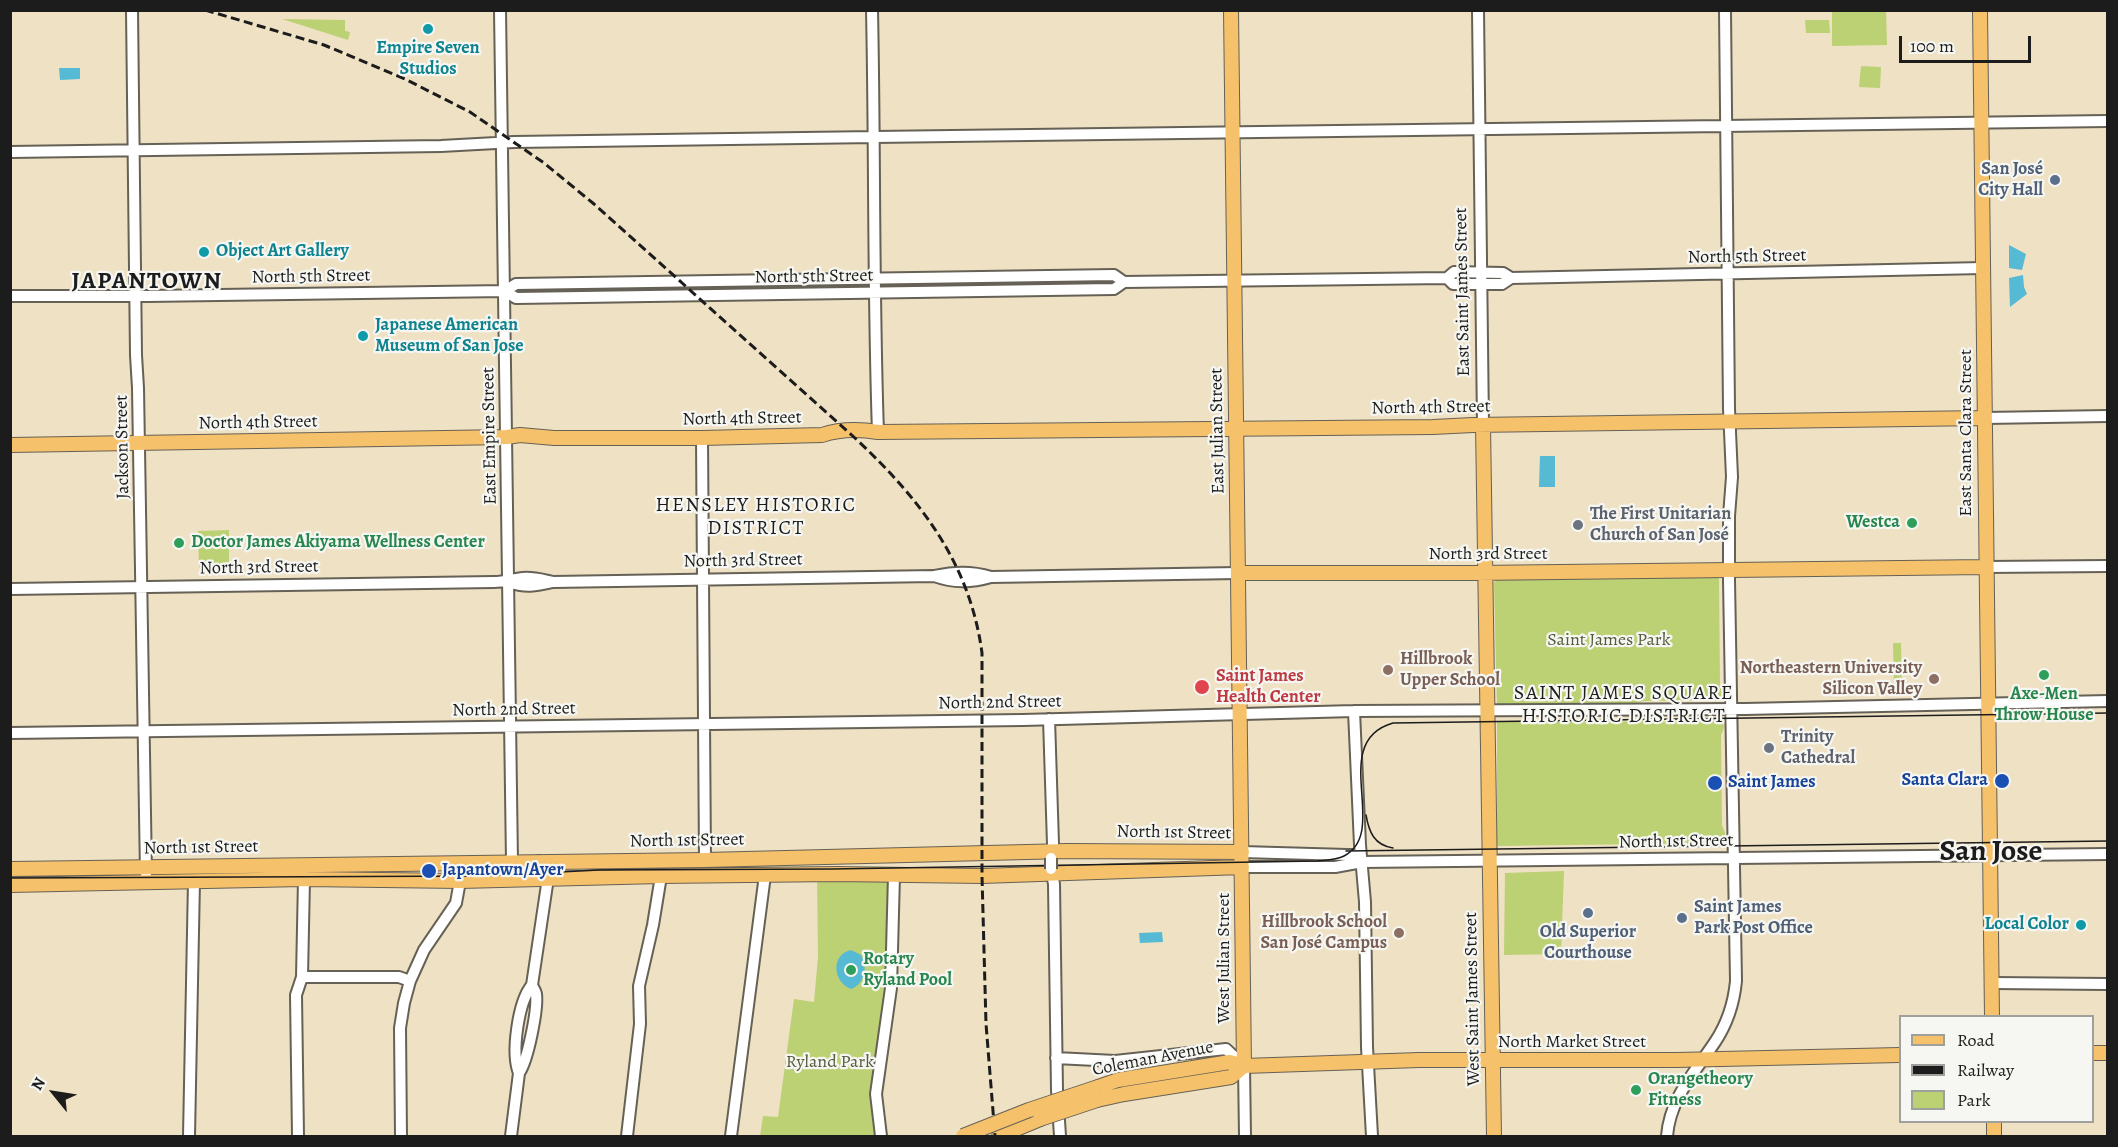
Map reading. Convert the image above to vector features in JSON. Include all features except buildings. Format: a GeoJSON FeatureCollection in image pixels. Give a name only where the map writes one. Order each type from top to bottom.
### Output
{"type":"FeatureCollection","features":[{"type":"Feature","properties":{"kind":"main road","name":"East Julian Street"},"geometry":{"type":"LineString","coordinates":[[1231,10],[1242,852]]}},
{"type":"Feature","properties":{"kind":"main road","name":"East Santa Clara Street"},"geometry":{"type":"LineString","coordinates":[[1980,10],[1992,1015]]}},
{"type":"Feature","properties":{"kind":"main road","name":"North 4th Street"},"geometry":{"type":"LineString","coordinates":[[10,445],[520,435],[554,438],[702,438],[822,435],[834,431],[863,430],[878,432],[1236,429],[1985,418]]}},
{"type":"Feature","properties":{"kind":"main road","name":"East Saint James Street"},"geometry":{"type":"LineString","coordinates":[[1483,425],[1489,861]]}},
{"type":"Feature","properties":{"kind":"main road","name":"North 3rd Street"},"geometry":{"type":"LineString","coordinates":[[1238,573],[1485,573],[1986,567]]}},
{"type":"Feature","properties":{"kind":"main road","name":"North 1st Street"},"geometry":{"type":"LineString","coordinates":[[10,885],[304,879],[460,881],[765,875],[982,876],[1052,863],[1242,852]]}},
{"type":"Feature","properties":{"kind":"main road","name":"West Julian Street"},"geometry":{"type":"LineString","coordinates":[[1242,852],[1244,1066]]}},
{"type":"Feature","properties":{"kind":"main road","name":"North 1st Street"},"geometry":{"type":"LineString","coordinates":[[10,869],[705,860],[1242,867]]}},
{"type":"Feature","properties":{"kind":"main road","name":"West Saint James Street"},"geometry":{"type":"LineString","coordinates":[[1489,861],[1494,1137]]}},
{"type":"Feature","properties":{"kind":"main road","name":"North Market Street"},"geometry":{"type":"LineString","coordinates":[[1244,1066],[1419,1060],[1492,1062],[1899,1055]]}},
{"type":"Feature","properties":{"kind":"main road","name":"Coleman Avenue"},"geometry":{"type":"LineString","coordinates":[[999,1137],[1067,1109],[1098,1094],[1118,1080],[1230,1062],[1244,1066]]}},
{"type":"Feature","properties":{"kind":"main road","name":"Coleman Avenue"},"geometry":{"type":"LineString","coordinates":[[963,1137],[1038,1106],[1098,1094]]}},
{"type":"Feature","properties":{"kind":"street","name":"Jackson Street"},"geometry":{"type":"LineString","coordinates":[[132,10],[146,883]]}},
{"type":"Feature","properties":{"kind":"street","name":"East Empire Street"},"geometry":{"type":"LineString","coordinates":[[500,10],[512,862]]}},
{"type":"Feature","properties":{"kind":"street"},"geometry":{"type":"LineString","coordinates":[[872,10],[875,137],[874,293],[878,432]]}},
{"type":"Feature","properties":{"kind":"street","name":"East Saint James Street"},"geometry":{"type":"LineString","coordinates":[[1478,10],[1483,425]]}},
{"type":"Feature","properties":{"kind":"street"},"geometry":{"type":"LineString","coordinates":[[1667,1137],[1676,1102],[1689,1077],[1716,1041],[1724,1025],[1735,991],[1737,969],[1729,570],[1732,477],[1727,273],[1725,10]]}},
{"type":"Feature","properties":{"kind":"street"},"geometry":{"type":"LineString","coordinates":[[10,152],[875,137],[1725,128],[2108,121]]}},
{"type":"Feature","properties":{"kind":"street","name":"North 5th Street"},"geometry":{"type":"LineString","coordinates":[[1447,278],[1453,284],[1502,284],[1511,278],[1983,268]]}},
{"type":"Feature","properties":{"kind":"street","name":"North 5th Street"},"geometry":{"type":"LineString","coordinates":[[505,291],[516,298],[1114,289],[1124,282],[1447,278],[1454,272],[1503,273],[1511,278]]}},
{"type":"Feature","properties":{"kind":"street","name":"North 5th Street"},"geometry":{"type":"LineString","coordinates":[[10,296],[505,291],[516,284],[1114,275],[1124,282]]}},
{"type":"Feature","properties":{"kind":"street"},"geometry":{"type":"LineString","coordinates":[[1985,418],[2108,416]]}},
{"type":"Feature","properties":{"kind":"street"},"geometry":{"type":"LineString","coordinates":[[702,438],[705,860]]}},
{"type":"Feature","properties":{"kind":"street"},"geometry":{"type":"LineString","coordinates":[[1986,567],[2108,566]]}},
{"type":"Feature","properties":{"kind":"street","name":"North 3rd Street"},"geometry":{"type":"LineString","coordinates":[[10,589],[508,582],[522,578],[553,582],[934,576],[950,582],[964,583],[991,578],[1238,573]]}},
{"type":"Feature","properties":{"kind":"street","name":"North 2nd Street"},"geometry":{"type":"LineString","coordinates":[[10,732],[1049,719],[1353,711],[1731,709],[2108,701]]}},
{"type":"Feature","properties":{"kind":"street"},"geometry":{"type":"LineString","coordinates":[[1353,711],[1365,903],[1372,1137]]}},
{"type":"Feature","properties":{"kind":"street"},"geometry":{"type":"LineString","coordinates":[[1049,719],[1056,1058],[1060,1137]]}},
{"type":"Feature","properties":{"kind":"street","name":"North 1st Street"},"geometry":{"type":"LineString","coordinates":[[1242,852],[1354,855],[1362,862]]}},
{"type":"Feature","properties":{"kind":"street","name":"North 1st Street"},"geometry":{"type":"LineString","coordinates":[[1242,867],[1335,867],[1362,862],[2108,854]]}},
{"type":"Feature","properties":{"kind":"street"},"geometry":{"type":"LineString","coordinates":[[511,1137],[519,1073],[524,1065],[531,1040],[536,994],[531,985],[549,878],[539,861]]}},
{"type":"Feature","properties":{"kind":"street"},"geometry":{"type":"LineString","coordinates":[[297,865],[304,879],[302,977],[296,995],[298,1137]]}},
{"type":"Feature","properties":{"kind":"street"},"geometry":{"type":"LineString","coordinates":[[731,1137],[765,875]]}},
{"type":"Feature","properties":{"kind":"street"},"geometry":{"type":"LineString","coordinates":[[881,1137],[876,1094],[891,988],[894,875]]}},
{"type":"Feature","properties":{"kind":"street"},"geometry":{"type":"LineString","coordinates":[[627,1137],[640,1024],[639,986],[661,876]]}},
{"type":"Feature","properties":{"kind":"street"},"geometry":{"type":"LineString","coordinates":[[189,1137],[194,881]]}},
{"type":"Feature","properties":{"kind":"street"},"geometry":{"type":"LineString","coordinates":[[400,1137],[400,1028],[410,981],[424,950],[456,903],[460,881]]}},
{"type":"Feature","properties":{"kind":"street"},"geometry":{"type":"LineString","coordinates":[[302,977],[399,977],[410,981]]}},
{"type":"Feature","properties":{"kind":"street"},"geometry":{"type":"LineString","coordinates":[[1992,983],[2108,984]]}},
{"type":"Feature","properties":{"kind":"street"},"geometry":{"type":"LineString","coordinates":[[1056,1058],[1115,1060],[1161,1057],[1222,1048],[1230,1052],[1244,1066]]}},
{"type":"Feature","properties":{"kind":"street","name":"West Julian Street"},"geometry":{"type":"LineString","coordinates":[[1244,1066],[1245,1137]]}},
{"type":"Feature","properties":{"kind":"green space"},"geometry":{"type":"Polygon","coordinates":[[[1832,11],[1886,11],[1887,45],[1832,46],[1832,11]]]}},
{"type":"Feature","properties":{"kind":"green space"},"geometry":{"type":"Polygon","coordinates":[[[282,19],[345,20],[345,31],[350,32],[348,40],[282,19]]]}},
{"type":"Feature","properties":{"kind":"green space"},"geometry":{"type":"Polygon","coordinates":[[[1805,20],[1829,20],[1830,33],[1806,33],[1805,20]]]}},
{"type":"Feature","properties":{"kind":"green space"},"geometry":{"type":"Polygon","coordinates":[[[1861,66],[1881,67],[1880,88],[1859,87],[1861,66]]]}},
{"type":"Feature","properties":{"kind":"green space"},"geometry":{"type":"Polygon","coordinates":[[[229,530],[229,568],[199,568],[198,531],[229,530]]]}},
{"type":"Feature","properties":{"kind":"green space","name":"Saint James Park"},"geometry":{"type":"Polygon","coordinates":[[[1717,577],[1719,579],[1720,684],[1724,690],[1722,700],[1644,701],[1633,704],[1497,705],[1494,583],[1496,580],[1717,577]]]}},
{"type":"Feature","properties":{"kind":"green space"},"geometry":{"type":"Polygon","coordinates":[[[1893,643],[1901,643],[1902,692],[1894,692],[1893,643]]]}},
{"type":"Feature","properties":{"kind":"green space"},"geometry":{"type":"Polygon","coordinates":[[[1723,721],[1724,728],[1721,735],[1722,825],[1725,843],[1497,846],[1497,722],[1723,721]]]}},
{"type":"Feature","properties":{"kind":"green space","name":"Ryland Park"},"geometry":{"type":"Polygon","coordinates":[[[817,871],[890,873],[889,961],[870,1099],[877,1136],[760,1136],[763,1116],[778,1117],[794,999],[814,1002],[818,957],[817,871]]]}},
{"type":"Feature","properties":{"kind":"green space"},"geometry":{"type":"Polygon","coordinates":[[[1564,871],[1561,954],[1504,955],[1505,873],[1564,871]]]}},
{"type":"Feature","properties":{"kind":"water"},"geometry":{"type":"Polygon","coordinates":[[[59,68],[80,68],[80,79],[60,80],[59,68]]]}},
{"type":"Feature","properties":{"kind":"water"},"geometry":{"type":"Polygon","coordinates":[[[2009,245],[2026,254],[2022,270],[2009,268],[2009,245]]]}},
{"type":"Feature","properties":{"kind":"water"},"geometry":{"type":"Polygon","coordinates":[[[2023,275],[2027,294],[2010,307],[2009,278],[2023,275]]]}},
{"type":"Feature","properties":{"kind":"water"},"geometry":{"type":"Polygon","coordinates":[[[1540,456],[1555,456],[1555,487],[1539,487],[1540,456]]]}},
{"type":"Feature","properties":{"kind":"water"},"geometry":{"type":"Polygon","coordinates":[[[1162,932],[1163,942],[1140,943],[1139,933],[1162,932]]]}},
{"type":"Feature","properties":{"kind":"water","name":"Rotary Ryland Pool"},"geometry":{"type":"Polygon","coordinates":[[[851,950],[861,955],[865,970],[862,979],[856,987],[851,989],[840,981],[836,969],[840,957],[851,950]]]}},
{"type":"Feature","properties":{"kind":"tram line"},"geometry":{"type":"LineString","coordinates":[[10,878],[481,876],[599,870],[832,869],[1331,860],[1344,856],[1357,844],[1362,828],[1361,767],[1364,748],[1374,733],[1393,723],[2108,713]]}},
{"type":"Feature","properties":{"kind":"tram line"},"geometry":{"type":"LineString","coordinates":[[1366,815],[1369,827],[1377,841],[1393,848]]}},
{"type":"Feature","properties":{"kind":"tram line"},"geometry":{"type":"LineString","coordinates":[[1346,851],[2108,841]]}},
{"type":"Feature","properties":{"kind":"railway"},"geometry":{"type":"LineString","coordinates":[[205,10],[324,45],[405,79],[470,112],[544,163],[594,204],[856,439],[921,509],[954,562],[966,590],[976,620],[982,653],[982,876],[986,1024],[995,1136]]}},
{"type":"Feature","properties":{"kind":"place","name":"Empire Seven Studios"},"geometry":{"type":"Point","coordinates":[428,29]}},
{"type":"Feature","properties":{"kind":"place","name":"San José City Hall"},"geometry":{"type":"Point","coordinates":[2055,180]}},
{"type":"Feature","properties":{"kind":"place","name":"Object Art Gallery"},"geometry":{"type":"Point","coordinates":[204,252]}},
{"type":"Feature","properties":{"kind":"place","name":"Japanese American Museum of San Jose"},"geometry":{"type":"Point","coordinates":[363,336]}},
{"type":"Feature","properties":{"kind":"place","name":"Westca"},"geometry":{"type":"Point","coordinates":[1912,523]}},
{"type":"Feature","properties":{"kind":"place","name":"The First Unitarian Church of San José"},"geometry":{"type":"Point","coordinates":[1578,525]}},
{"type":"Feature","properties":{"kind":"place","name":"Doctor James Akiyama Wellness Center"},"geometry":{"type":"Point","coordinates":[179,543]}},
{"type":"Feature","properties":{"kind":"place","name":"Hillbrook Upper School"},"geometry":{"type":"Point","coordinates":[1388,670]}},
{"type":"Feature","properties":{"kind":"place","name":"Axe-Men Throw House"},"geometry":{"type":"Point","coordinates":[2044,675]}},
{"type":"Feature","properties":{"kind":"place","name":"Northeastern University Silicon Valley"},"geometry":{"type":"Point","coordinates":[1934,679]}},
{"type":"Feature","properties":{"kind":"place","name":"Saint James Health Center"},"geometry":{"type":"Point","coordinates":[1202,687]}},
{"type":"Feature","properties":{"kind":"place","name":"Trinity Cathedral"},"geometry":{"type":"Point","coordinates":[1769,748]}},
{"type":"Feature","properties":{"kind":"place","name":"Santa Clara"},"geometry":{"type":"Point","coordinates":[2002,781]}},
{"type":"Feature","properties":{"kind":"place","name":"Saint James"},"geometry":{"type":"Point","coordinates":[1715,783]}},
{"type":"Feature","properties":{"kind":"place","name":"Japantown/Ayer"},"geometry":{"type":"Point","coordinates":[429,871]}},
{"type":"Feature","properties":{"kind":"place","name":"Old Superior Courthouse"},"geometry":{"type":"Point","coordinates":[1588,913]}},
{"type":"Feature","properties":{"kind":"place","name":"Saint James Park Post Office"},"geometry":{"type":"Point","coordinates":[1682,918]}},
{"type":"Feature","properties":{"kind":"place","name":"Local Color"},"geometry":{"type":"Point","coordinates":[2081,925]}},
{"type":"Feature","properties":{"kind":"place","name":"Hillbrook School San José Campus"},"geometry":{"type":"Point","coordinates":[1399,933]}},
{"type":"Feature","properties":{"kind":"place","name":"Rotary Ryland Pool"},"geometry":{"type":"Point","coordinates":[851,970]}},
{"type":"Feature","properties":{"kind":"place","name":"Orangetheory Fitness"},"geometry":{"type":"Point","coordinates":[1636,1090]}},
{"type":"Feature","properties":{"kind":"district","name":"JAPANTOWN"},"geometry":{"type":"Point","coordinates":[147,282]}},
{"type":"Feature","properties":{"kind":"district","name":"HENSLEY HISTORIC DISTRICT"},"geometry":{"type":"Point","coordinates":[756,518]}},
{"type":"Feature","properties":{"kind":"district","name":"SAINT JAMES SQUARE HISTORIC DISTRICT"},"geometry":{"type":"Point","coordinates":[1624,706]}},
{"type":"Feature","properties":{"kind":"district","name":"San Jose"},"geometry":{"type":"Point","coordinates":[1991,853]}}]}
